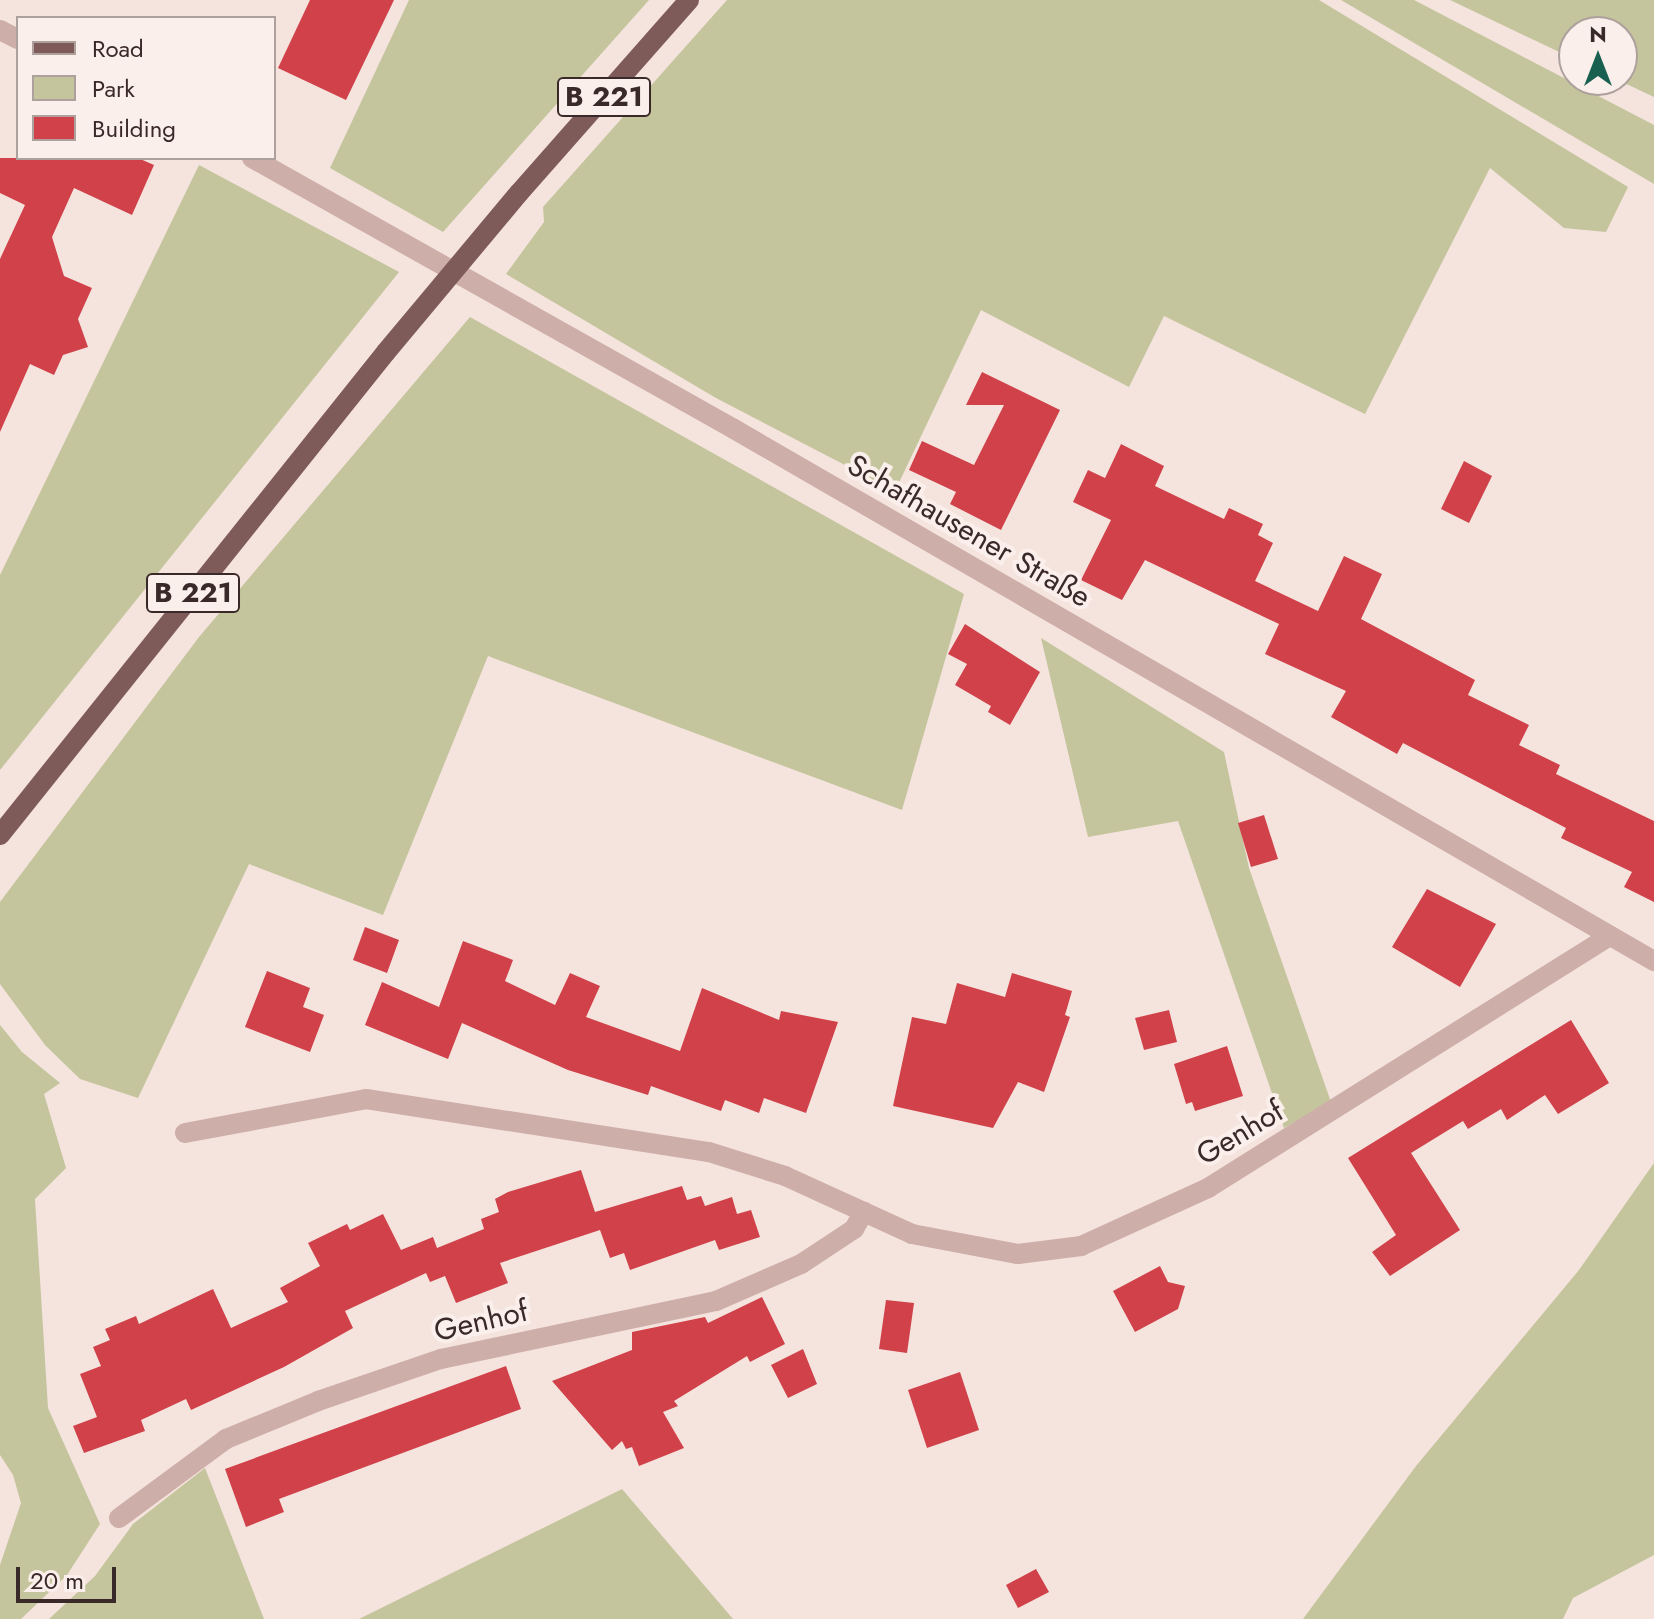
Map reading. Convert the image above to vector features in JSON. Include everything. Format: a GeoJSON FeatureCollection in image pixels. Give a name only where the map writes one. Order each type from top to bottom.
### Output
{"type":"FeatureCollection","features":[{"type":"Feature","properties":{"kind":"main road","name":"B 221"},"geometry":{"type":"LineString","coordinates":[[0,835],[386,352],[519,193],[689,0]]}},
{"type":"Feature","properties":{"kind":"street","name":"Schafhausener Straße"},"geometry":{"type":"LineString","coordinates":[[256,160],[734,429],[1654,961]]}},
{"type":"Feature","properties":{"kind":"street","name":"Genhof"},"geometry":{"type":"LineString","coordinates":[[185,1133],[366,1099],[709,1152],[785,1176],[912,1234],[1018,1254],[1081,1246],[1208,1188],[1610,936]]}},
{"type":"Feature","properties":{"kind":"street","name":"Genhof"},"geometry":{"type":"LineString","coordinates":[[119,1518],[226,1439],[441,1359],[716,1301],[801,1264],[854,1229],[864,1212]]}},
{"type":"Feature","properties":{"kind":"green space"},"geometry":{"type":"Polygon","coordinates":[[[409,0],[649,0],[443,232],[330,168],[409,0]]]}},
{"type":"Feature","properties":{"kind":"green space"},"geometry":{"type":"Polygon","coordinates":[[[727,0],[1319,0],[1628,187],[1606,232],[1564,228],[1490,168],[1365,414],[1164,316],[1129,387],[981,310],[895,491],[716,398],[506,274],[544,222],[543,207],[727,0]]]}},
{"type":"Feature","properties":{"kind":"green space"},"geometry":{"type":"Polygon","coordinates":[[[1341,0],[1414,0],[1558,75],[1558,96],[1598,96],[1654,125],[1654,184],[1341,0]]]}},
{"type":"Feature","properties":{"kind":"green space"},"geometry":{"type":"Polygon","coordinates":[[[1450,0],[1654,0],[1654,97],[1638,89],[1638,16],[1558,16],[1558,51],[1450,0]]]}},
{"type":"Feature","properties":{"kind":"green space"},"geometry":{"type":"Polygon","coordinates":[[[199,165],[399,272],[0,770],[0,575],[199,165]]]}},
{"type":"Feature","properties":{"kind":"green space"},"geometry":{"type":"Polygon","coordinates":[[[470,317],[964,594],[902,810],[488,656],[383,915],[249,864],[138,1098],[80,1079],[45,1045],[0,984],[0,902],[199,637],[470,317]]]}},
{"type":"Feature","properties":{"kind":"green space"},"geometry":{"type":"Polygon","coordinates":[[[1041,638],[1224,752],[1249,868],[1331,1102],[1284,1128],[1178,821],[1088,837],[1041,638]]]}},
{"type":"Feature","properties":{"kind":"green space"},"geometry":{"type":"Polygon","coordinates":[[[0,1025],[22,1052],[60,1083],[44,1094],[66,1168],[35,1199],[48,1408],[100,1524],[67,1575],[21,1619],[0,1619],[0,1565],[21,1503],[13,1475],[0,1455],[0,1025]]]}},
{"type":"Feature","properties":{"kind":"green space"},"geometry":{"type":"Polygon","coordinates":[[[1654,1163],[1654,1555],[1573,1598],[1563,1619],[1303,1619],[1416,1466],[1579,1270],[1654,1163]]]}},
{"type":"Feature","properties":{"kind":"green space"},"geometry":{"type":"Polygon","coordinates":[[[205,1468],[264,1619],[49,1619],[95,1576],[133,1524],[205,1468]]]}},
{"type":"Feature","properties":{"kind":"green space"},"geometry":{"type":"Polygon","coordinates":[[[622,1489],[733,1619],[359,1619],[622,1489]]]}},
{"type":"Feature","properties":{"kind":"building"},"geometry":{"type":"Polygon","coordinates":[[[310,0],[394,0],[346,100],[278,68],[310,0]]]}},
{"type":"Feature","properties":{"kind":"building"},"geometry":{"type":"Polygon","coordinates":[[[0,158],[143,160],[154,165],[132,215],[74,188],[52,237],[64,276],[92,288],[78,319],[88,347],[63,355],[54,375],[30,364],[0,432],[0,259],[25,205],[0,193],[0,158]]]}},
{"type":"Feature","properties":{"kind":"building"},"geometry":{"type":"Polygon","coordinates":[[[982,372],[1060,410],[1001,530],[950,504],[956,492],[909,470],[922,441],[974,465],[1004,405],[966,405],[982,372]]]}},
{"type":"Feature","properties":{"kind":"building"},"geometry":{"type":"Polygon","coordinates":[[[1121,444],[1164,466],[1155,486],[1224,519],[1229,508],[1263,524],[1258,535],[1273,543],[1255,581],[1318,611],[1344,556],[1382,574],[1361,619],[1475,680],[1468,695],[1529,725],[1519,745],[1560,765],[1556,774],[1654,821],[1654,902],[1624,887],[1632,872],[1561,838],[1566,828],[1403,743],[1397,754],[1331,717],[1346,691],[1265,654],[1279,624],[1145,560],[1122,600],[1081,580],[1111,520],[1073,502],[1088,470],[1105,478],[1121,444]]]}},
{"type":"Feature","properties":{"kind":"building"},"geometry":{"type":"Polygon","coordinates":[[[1464,461],[1492,476],[1469,523],[1441,509],[1464,461]]]}},
{"type":"Feature","properties":{"kind":"building"},"geometry":{"type":"Polygon","coordinates":[[[965,624],[1040,672],[1010,725],[988,712],[991,706],[955,685],[967,664],[948,654],[965,624]]]}},
{"type":"Feature","properties":{"kind":"building"},"geometry":{"type":"Polygon","coordinates":[[[1264,815],[1278,859],[1251,867],[1238,823],[1264,815]]]}},
{"type":"Feature","properties":{"kind":"building"},"geometry":{"type":"Polygon","coordinates":[[[1427,889],[1496,924],[1460,987],[1392,947],[1427,889]]]}},
{"type":"Feature","properties":{"kind":"building"},"geometry":{"type":"Polygon","coordinates":[[[365,927],[399,940],[387,973],[353,960],[365,927]]]}},
{"type":"Feature","properties":{"kind":"building"},"geometry":{"type":"Polygon","coordinates":[[[463,941],[513,960],[505,981],[555,1005],[570,973],[600,986],[586,1017],[680,1051],[702,988],[779,1020],[781,1011],[838,1022],[806,1113],[764,1098],[759,1113],[725,1100],[721,1111],[651,1086],[648,1095],[568,1070],[462,1023],[448,1059],[365,1025],[382,982],[439,1007],[463,941]]]}},
{"type":"Feature","properties":{"kind":"building"},"geometry":{"type":"Polygon","coordinates":[[[267,971],[310,988],[303,1007],[324,1015],[310,1052],[245,1027],[267,971]]]}},
{"type":"Feature","properties":{"kind":"building"},"geometry":{"type":"Polygon","coordinates":[[[1012,973],[1072,991],[1065,1015],[1070,1017],[1044,1092],[1018,1082],[993,1128],[893,1106],[912,1017],[946,1024],[957,983],[1005,997],[1012,973]]]}},
{"type":"Feature","properties":{"kind":"building"},"geometry":{"type":"Polygon","coordinates":[[[1169,1010],[1177,1042],[1144,1050],[1135,1018],[1169,1010]]]}},
{"type":"Feature","properties":{"kind":"building"},"geometry":{"type":"Polygon","coordinates":[[[1571,1020],[1609,1083],[1558,1114],[1545,1095],[1507,1120],[1501,1109],[1468,1129],[1463,1121],[1411,1153],[1460,1230],[1390,1276],[1372,1252],[1396,1235],[1348,1158],[1571,1020]]]}},
{"type":"Feature","properties":{"kind":"building"},"geometry":{"type":"Polygon","coordinates":[[[1227,1046],[1243,1096],[1195,1111],[1192,1102],[1186,1104],[1174,1064],[1227,1046]]]}},
{"type":"Feature","properties":{"kind":"building"},"geometry":{"type":"Polygon","coordinates":[[[581,1170],[595,1212],[682,1186],[687,1200],[701,1196],[705,1206],[732,1197],[737,1214],[751,1210],[760,1237],[719,1250],[715,1240],[630,1270],[624,1253],[610,1258],[600,1230],[500,1263],[508,1283],[456,1303],[445,1276],[430,1282],[426,1273],[345,1311],[353,1328],[284,1367],[191,1410],[186,1399],[141,1420],[145,1431],[84,1453],[73,1426],[97,1417],[80,1374],[101,1366],[93,1347],[110,1340],[105,1329],[136,1316],[139,1324],[213,1289],[231,1328],[288,1302],[280,1288],[320,1266],[308,1243],[347,1224],[350,1230],[383,1214],[401,1250],[433,1237],[437,1248],[484,1229],[481,1219],[499,1212],[495,1199],[508,1192],[581,1170]]]}},
{"type":"Feature","properties":{"kind":"building"},"geometry":{"type":"Polygon","coordinates":[[[1160,1266],[1168,1282],[1185,1286],[1178,1309],[1135,1332],[1113,1291],[1160,1266]]]}},
{"type":"Feature","properties":{"kind":"building"},"geometry":{"type":"Polygon","coordinates":[[[762,1297],[785,1344],[750,1362],[747,1356],[674,1401],[678,1406],[663,1412],[684,1448],[639,1466],[632,1447],[626,1449],[622,1441],[612,1450],[552,1381],[632,1350],[632,1332],[705,1317],[708,1323],[762,1297]]]}},
{"type":"Feature","properties":{"kind":"building"},"geometry":{"type":"Polygon","coordinates":[[[886,1300],[914,1303],[907,1353],[879,1349],[886,1300]]]}},
{"type":"Feature","properties":{"kind":"building"},"geometry":{"type":"Polygon","coordinates":[[[803,1349],[817,1384],[788,1398],[771,1365],[803,1349]]]}},
{"type":"Feature","properties":{"kind":"building"},"geometry":{"type":"Polygon","coordinates":[[[506,1366],[521,1409],[279,1499],[284,1512],[246,1527],[225,1469],[506,1366]]]}},
{"type":"Feature","properties":{"kind":"building"},"geometry":{"type":"Polygon","coordinates":[[[960,1372],[979,1430],[927,1448],[908,1390],[960,1372]]]}},
{"type":"Feature","properties":{"kind":"building"},"geometry":{"type":"Polygon","coordinates":[[[1036,1569],[1049,1592],[1018,1608],[1006,1585],[1036,1569]]]}}]}
